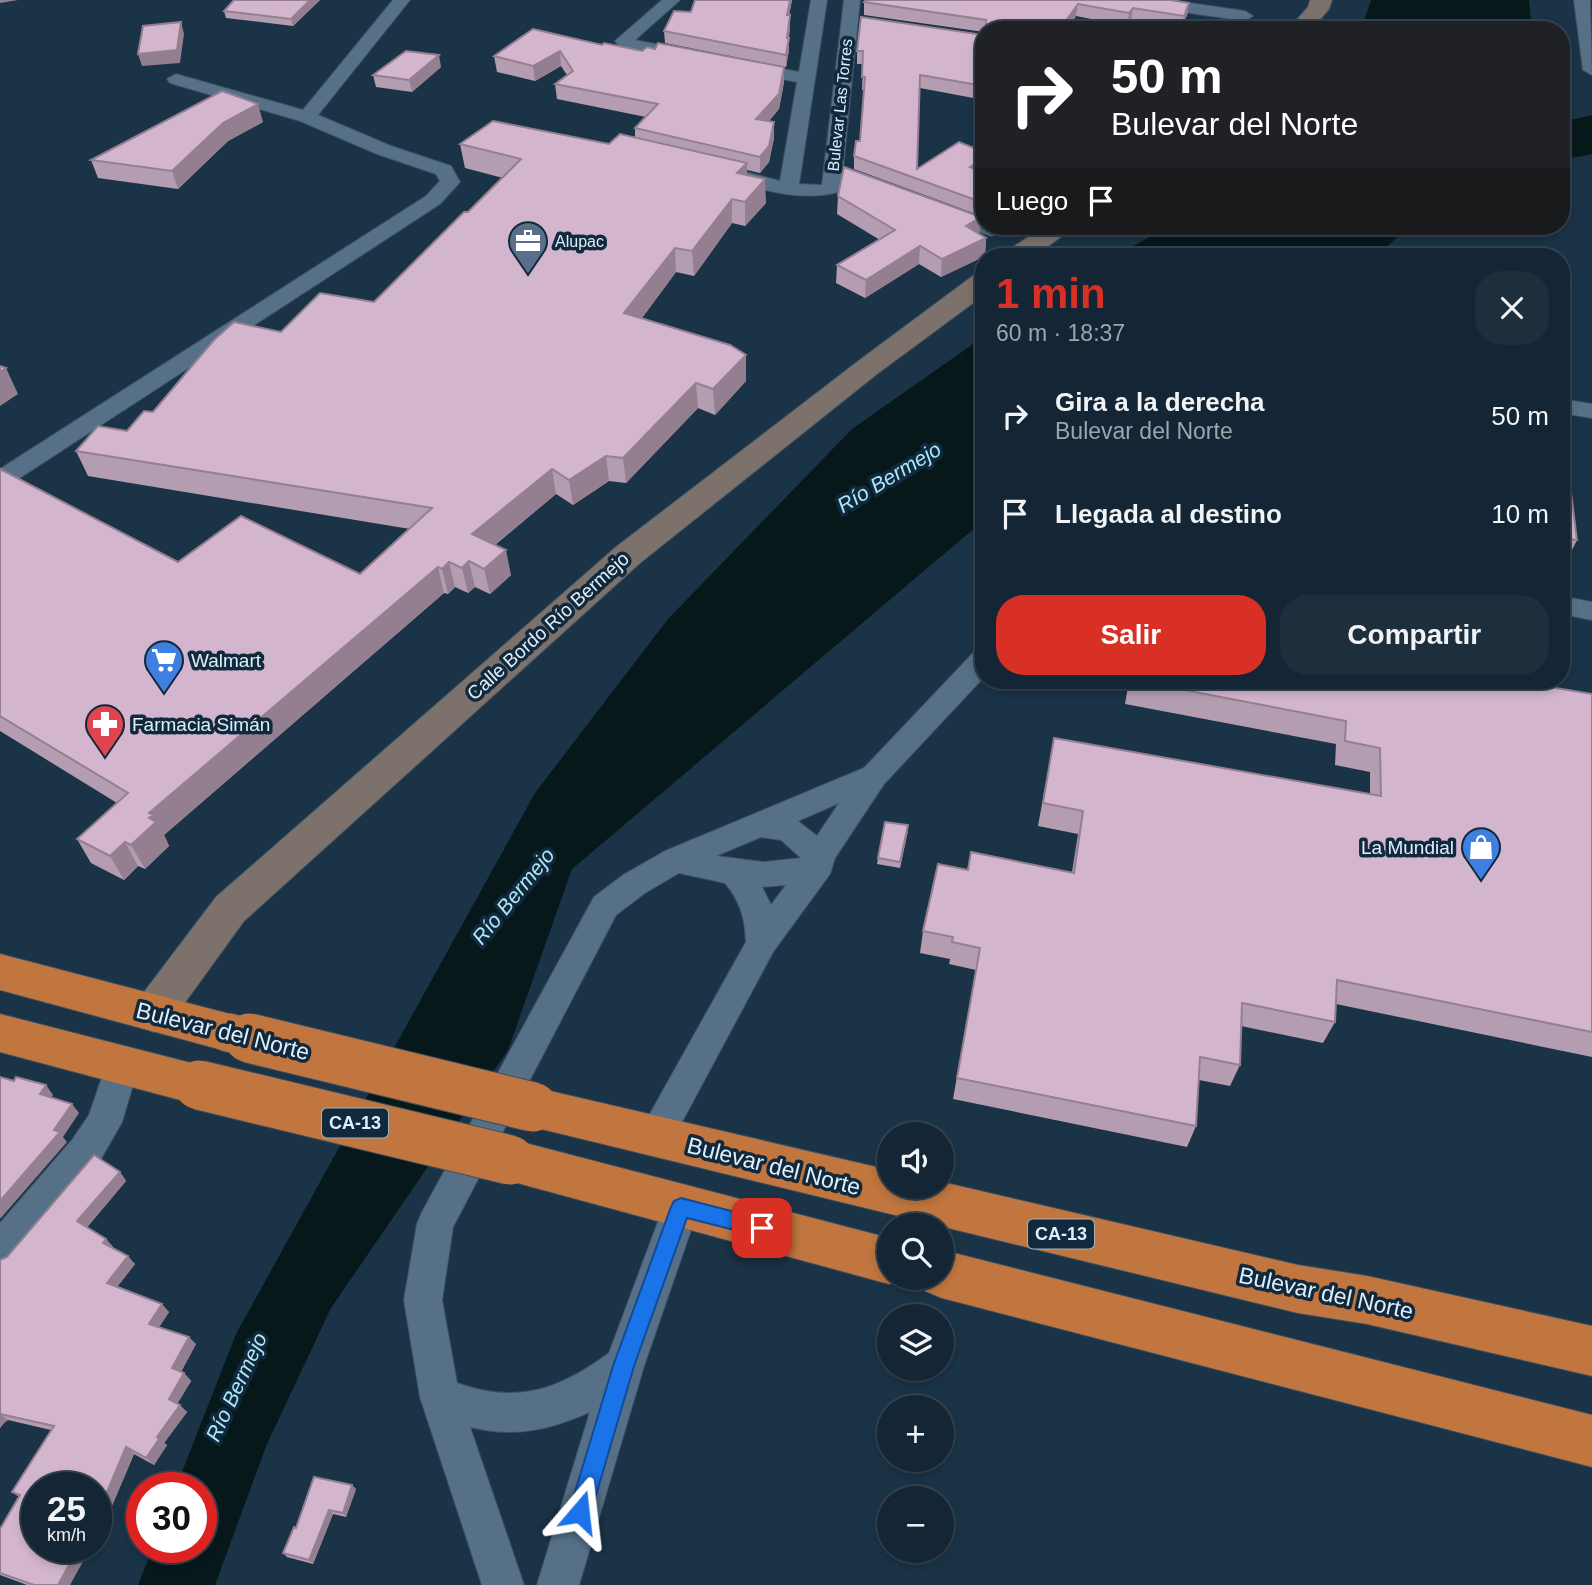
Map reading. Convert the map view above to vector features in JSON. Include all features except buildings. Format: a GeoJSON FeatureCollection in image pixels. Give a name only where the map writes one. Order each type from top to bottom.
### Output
{"type":"FeatureCollection","features":[{"type":"Feature","properties":{"kind":"highway","name":"Bulevar del Norte"},"geometry":{"type":"LineString","coordinates":[[0,972],[226,1032],[654,1137],[1298,1289],[1367,1300],[1592,1351]]}},
{"type":"Feature","properties":{"kind":"highway","name":"CA-13"},"geometry":{"type":"LineString","coordinates":[[0,1033],[199,1085],[510,1160],[877,1258]]}},
{"type":"Feature","properties":{"kind":"highway"},"geometry":{"type":"LineString","coordinates":[[954,1277],[1592,1441]]}},
{"type":"Feature","properties":{"kind":"main road"},"geometry":{"type":"LineString","coordinates":[[1307,21],[1318,9],[1321,0]]}},
{"type":"Feature","properties":{"kind":"main road"},"geometry":{"type":"LineString","coordinates":[[1030,248],[1049,235]]}},
{"type":"Feature","properties":{"kind":"main road","name":"Calle Bordo Río Bermejo"},"geometry":{"type":"LineString","coordinates":[[153,1013],[230,909],[618,564],[867,368],[975,288]]}},
{"type":"Feature","properties":{"kind":"street"},"geometry":{"type":"LineString","coordinates":[[307,117],[400,0]]}},
{"type":"Feature","properties":{"kind":"street"},"geometry":{"type":"LineString","coordinates":[[672,0],[624,41],[626,44],[704,59]]}},
{"type":"Feature","properties":{"kind":"street","name":"Bulevar Las Torres"},"geometry":{"type":"LineString","coordinates":[[817,9],[789,188],[823,192],[831,188],[856,21],[852,0]]}},
{"type":"Feature","properties":{"kind":"street"},"geometry":{"type":"LineString","coordinates":[[1134,0],[1245,16]]}},
{"type":"Feature","properties":{"kind":"street"},"geometry":{"type":"LineString","coordinates":[[1581,0],[1592,70]]}},
{"type":"Feature","properties":{"kind":"street"},"geometry":{"type":"LineString","coordinates":[[817,9],[856,21]]}},
{"type":"Feature","properties":{"kind":"street"},"geometry":{"type":"LineString","coordinates":[[730,64],[807,79]]}},
{"type":"Feature","properties":{"kind":"street"},"geometry":{"type":"LineString","coordinates":[[0,480],[433,200],[450,182],[444,170],[384,150],[307,117],[176,79]]}},
{"type":"Feature","properties":{"kind":"street"},"geometry":{"type":"LineString","coordinates":[[708,169],[789,188]]}},
{"type":"Feature","properties":{"kind":"street"},"geometry":{"type":"LineString","coordinates":[[833,171],[856,180]]}},
{"type":"Feature","properties":{"kind":"street"},"geometry":{"type":"LineString","coordinates":[[929,207],[975,224]]}},
{"type":"Feature","properties":{"kind":"street"},"geometry":{"type":"LineString","coordinates":[[1570,407],[1592,411]]}},
{"type":"Feature","properties":{"kind":"street"},"geometry":{"type":"LineString","coordinates":[[1570,607],[1592,611]]}},
{"type":"Feature","properties":{"kind":"street"},"geometry":{"type":"LineString","coordinates":[[654,1137],[762,943],[874,776],[975,669]]}},
{"type":"Feature","properties":{"kind":"street"},"geometry":{"type":"LineString","coordinates":[[503,1585],[440,1397],[423,1300],[435,1224],[605,906],[634,884],[676,860],[874,776]]}},
{"type":"Feature","properties":{"kind":"street"},"geometry":{"type":"LineString","coordinates":[[760,825],[789,830],[819,860]]}},
{"type":"Feature","properties":{"kind":"street"},"geometry":{"type":"LineString","coordinates":[[676,860],[735,873],[778,876],[819,860]]}},
{"type":"Feature","properties":{"kind":"street"},"geometry":{"type":"LineString","coordinates":[[735,873],[748,888],[757,905],[762,943]]}},
{"type":"Feature","properties":{"kind":"street"},"geometry":{"type":"LineString","coordinates":[[0,1251],[85,1152],[104,1122],[122,1065]]}},
{"type":"Feature","properties":{"kind":"street"},"geometry":{"type":"LineString","coordinates":[[558,1585],[624,1366],[681,1207]]}},
{"type":"Feature","properties":{"kind":"street"},"geometry":{"type":"LineString","coordinates":[[440,1397],[500,1415],[534,1413],[567,1403],[598,1387],[624,1366]]}},
{"type":"Feature","properties":{"kind":"water"},"geometry":{"type":"Polygon","coordinates":[[[1371,0],[1529,0],[1531,21],[1364,21],[1371,0]]]}},
{"type":"Feature","properties":{"kind":"water"},"geometry":{"type":"Polygon","coordinates":[[[1592,115],[1592,154],[1570,158],[1570,120],[1592,115]]]}},
{"type":"Feature","properties":{"kind":"water"},"geometry":{"type":"Polygon","coordinates":[[[1153,235],[1400,235],[1385,248],[1130,248],[1153,235]]]}},
{"type":"Feature","properties":{"kind":"water","name":"Río Bermejo"},"geometry":{"type":"Polygon","coordinates":[[[975,343],[975,528],[572,869],[508,1050],[331,1308],[267,1444],[215,1585],[138,1585],[147,1563],[217,1563],[217,1472],[182,1472],[236,1334],[535,793],[668,619],[852,429],[975,343]]]}},
{"type":"Feature","properties":{"kind":"place","name":"Alupac"},"geometry":{"type":"Point","coordinates":[528,275]}},
{"type":"Feature","properties":{"kind":"place","name":"Walmart"},"geometry":{"type":"Point","coordinates":[164,694]}},
{"type":"Feature","properties":{"kind":"place","name":"Farmacia Simán"},"geometry":{"type":"Point","coordinates":[105,758]}},
{"type":"Feature","properties":{"kind":"place","name":"La Mundial"},"geometry":{"type":"Point","coordinates":[1481,881]}},
{"type":"Feature","properties":{"kind":"route"},"geometry":{"type":"LineString","coordinates":[[580,1512],[624,1366],[681,1207],[762,1228]]}}]}
